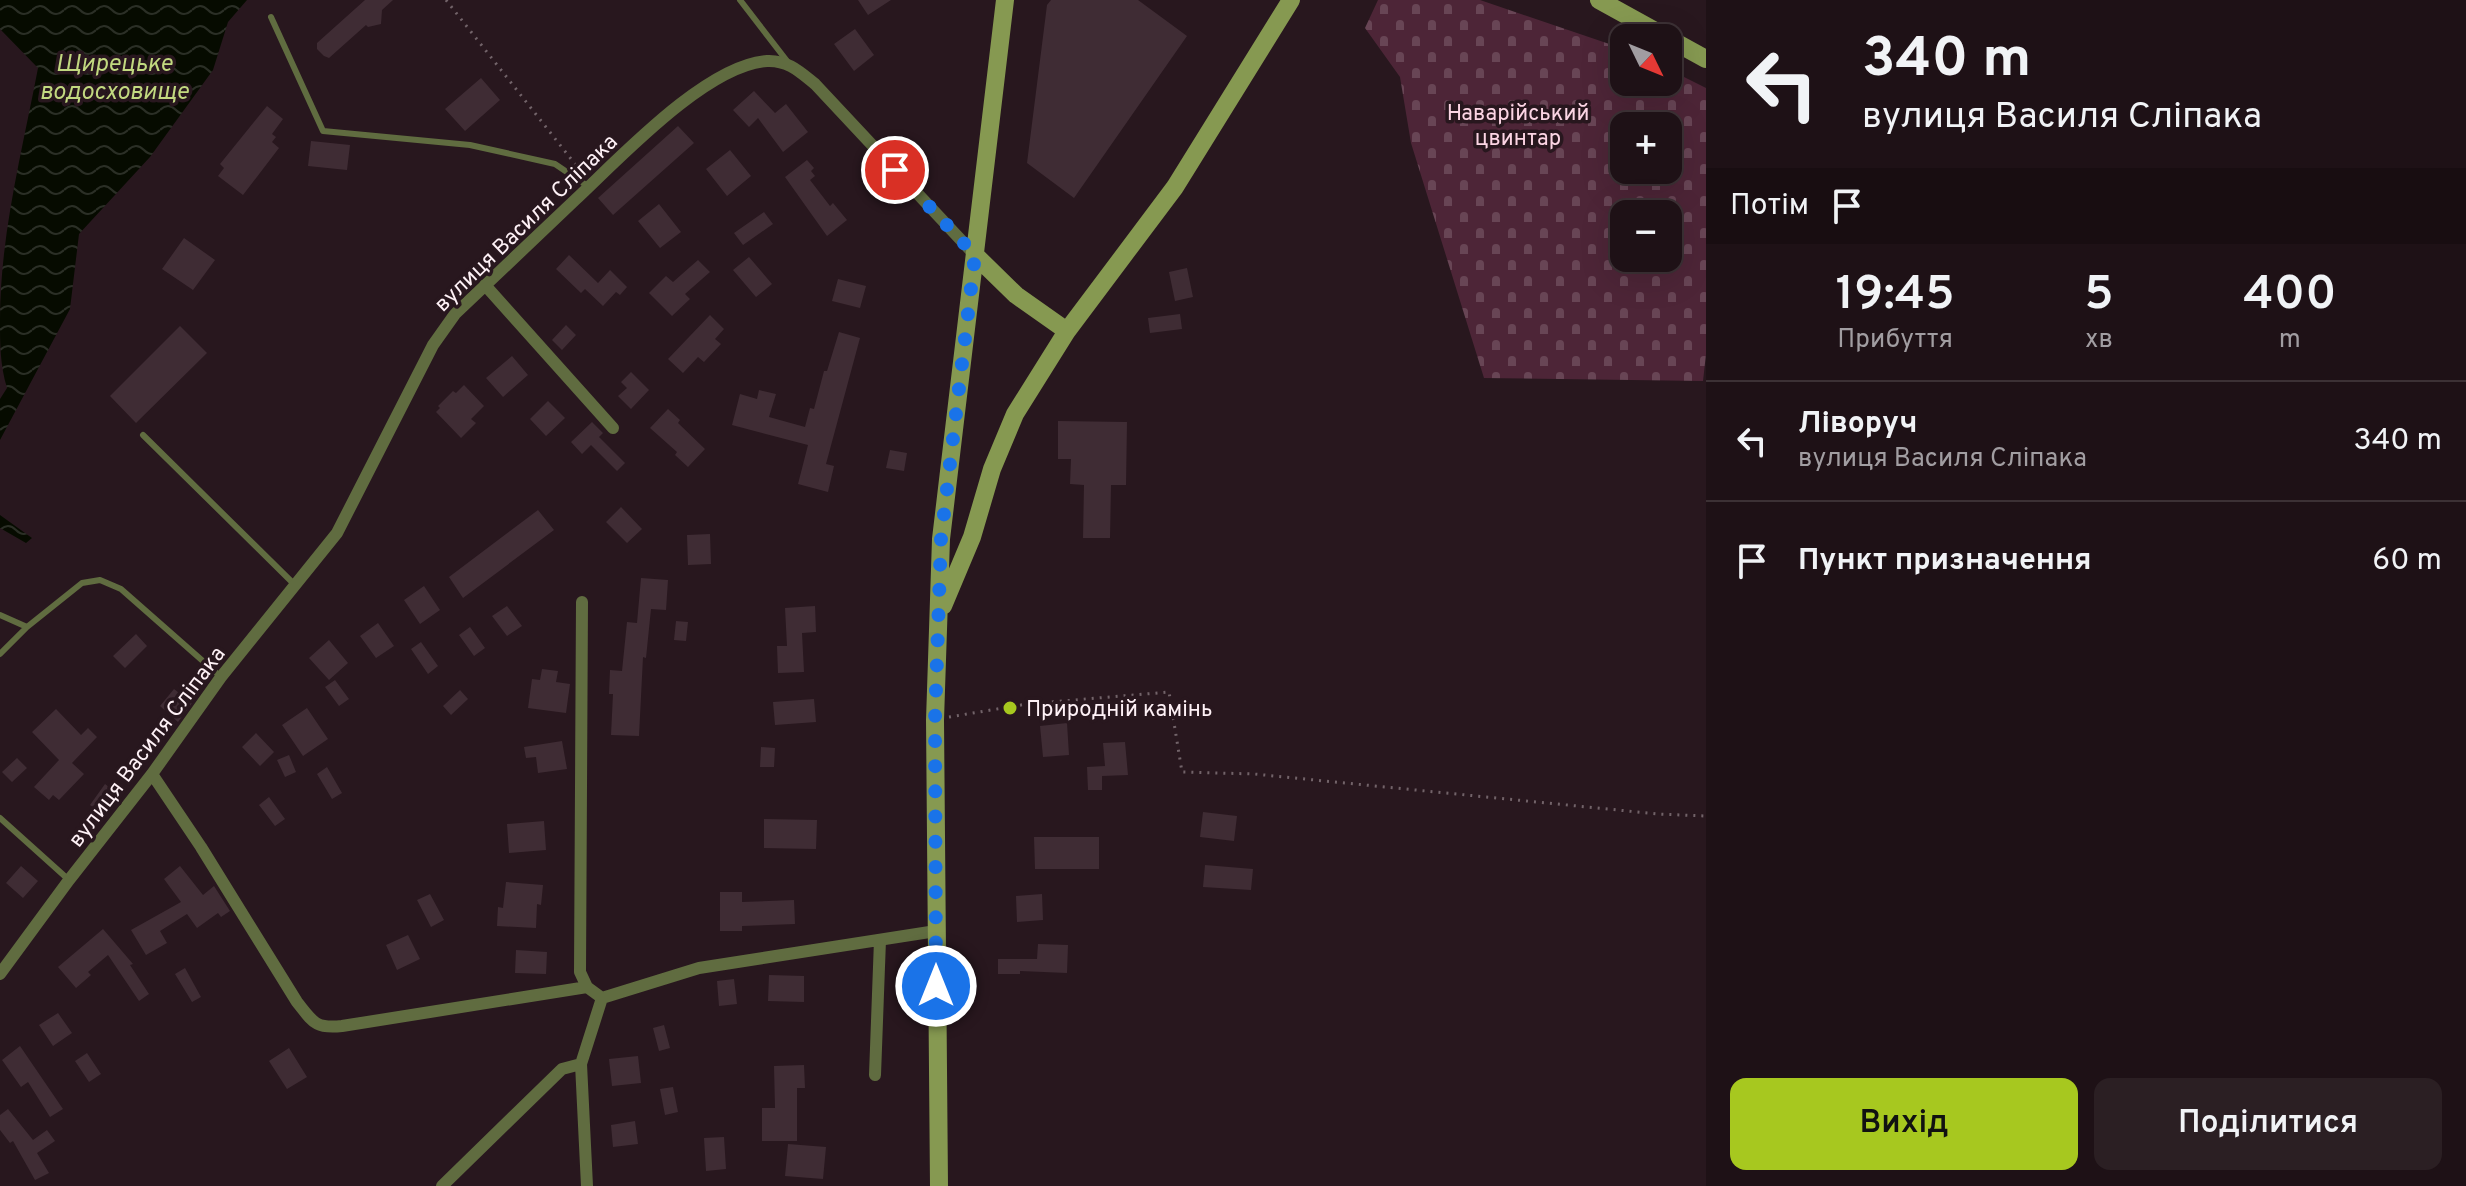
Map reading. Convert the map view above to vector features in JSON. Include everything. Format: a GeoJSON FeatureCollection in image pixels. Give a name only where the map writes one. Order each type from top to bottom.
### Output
{"type":"FeatureCollection","features":[{"type":"Feature","properties":{"kind":"main road"},"geometry":{"type":"LineString","coordinates":[[939,1186],[935,720],[941,539],[1005,0]]}},
{"type":"Feature","properties":{"kind":"main road"},"geometry":{"type":"LineString","coordinates":[[938,620],[972,537],[992,469],[1015,414],[1067,331],[1175,187],[1291,0]]}},
{"type":"Feature","properties":{"kind":"main road"},"geometry":{"type":"LineString","coordinates":[[1599,0],[1706,59]]}},
{"type":"Feature","properties":{"kind":"main road"},"geometry":{"type":"LineString","coordinates":[[975,255],[1016,295],[1067,331]]}},
{"type":"Feature","properties":{"kind":"street","name":"вулиця Василя Сліпака"},"geometry":{"type":"LineString","coordinates":[[0,974],[152,774],[221,677],[337,533],[433,345],[455,314],[657,121],[713,83],[747,65],[769,61],[789,64]]}},
{"type":"Feature","properties":{"kind":"street"},"geometry":{"type":"LineString","coordinates":[[789,64],[815,84],[975,255]]}},
{"type":"Feature","properties":{"kind":"street"},"geometry":{"type":"LineString","coordinates":[[485,285],[613,428]]}},
{"type":"Feature","properties":{"kind":"street"},"geometry":{"type":"LineString","coordinates":[[582,602],[580,972],[587,987],[602,998]]}},
{"type":"Feature","properties":{"kind":"street"},"geometry":{"type":"LineString","coordinates":[[152,774],[297,1002],[317,1025],[325,1028],[342,1026],[587,987]]}},
{"type":"Feature","properties":{"kind":"street"},"geometry":{"type":"LineString","coordinates":[[602,998],[699,968],[936,931]]}},
{"type":"Feature","properties":{"kind":"street"},"geometry":{"type":"LineString","coordinates":[[875,1075],[880,940]]}},
{"type":"Feature","properties":{"kind":"street"},"geometry":{"type":"LineString","coordinates":[[587,1186],[581,1064],[602,998]]}},
{"type":"Feature","properties":{"kind":"street"},"geometry":{"type":"LineString","coordinates":[[442,1186],[562,1069],[581,1064]]}},
{"type":"Feature","properties":{"kind":"lane"},"geometry":{"type":"LineString","coordinates":[[740,0],[789,64]]}},
{"type":"Feature","properties":{"kind":"lane"},"geometry":{"type":"LineString","coordinates":[[271,17],[323,131],[470,145],[555,164],[589,187]]}},
{"type":"Feature","properties":{"kind":"lane"},"geometry":{"type":"LineString","coordinates":[[143,435],[296,586]]}},
{"type":"Feature","properties":{"kind":"lane"},"geometry":{"type":"LineString","coordinates":[[0,654],[27,627],[82,583],[100,580],[121,589],[221,677]]}},
{"type":"Feature","properties":{"kind":"lane"},"geometry":{"type":"LineString","coordinates":[[0,615],[27,627]]}},
{"type":"Feature","properties":{"kind":"lane"},"geometry":{"type":"LineString","coordinates":[[0,818],[69,880]]}},
{"type":"Feature","properties":{"kind":"path"},"geometry":{"type":"LineString","coordinates":[[446,0],[570,156],[589,187]]}},
{"type":"Feature","properties":{"kind":"path"},"geometry":{"type":"LineString","coordinates":[[935,720],[1027,704],[1169,692],[1182,772],[1254,774],[1642,813],[1706,816]]}},
{"type":"Feature","properties":{"kind":"green space","name":"Наварійський цвинтар"},"geometry":{"type":"Polygon","coordinates":[[[1378,0],[1480,0],[1610,44],[1610,96],[1682,96],[1682,76],[1706,88],[1706,354],[1703,381],[1484,378],[1411,143],[1400,77],[1365,28],[1378,0]]]}},
{"type":"Feature","properties":{"kind":"water","name":"Щирецьке водосховище"},"geometry":{"type":"Polygon","coordinates":[[[0,0],[247,0],[228,22],[213,70],[150,157],[79,234],[70,309],[0,440],[0,399],[7,388],[0,338],[4,257],[38,68],[0,29],[0,0]]]}},
{"type":"Feature","properties":{"kind":"water"},"geometry":{"type":"Polygon","coordinates":[[[0,515],[32,538],[26,543],[0,528],[0,515]]]}},
{"type":"Feature","properties":{"kind":"building"},"geometry":{"type":"Polygon","coordinates":[[[365,0],[393,0],[382,10],[381,24],[366,25],[329,58],[324,56],[317,49],[317,43],[365,0]]]}},
{"type":"Feature","properties":{"kind":"building"},"geometry":{"type":"Polygon","coordinates":[[[858,0],[891,0],[868,15],[858,0]]]}},
{"type":"Feature","properties":{"kind":"building"},"geometry":{"type":"Polygon","coordinates":[[[1051,0],[1138,0],[1187,36],[1074,198],[1027,163],[1047,5],[1051,0]]]}},
{"type":"Feature","properties":{"kind":"building"},"geometry":{"type":"Polygon","coordinates":[[[855,29],[874,55],[854,71],[834,44],[855,29]]]}},
{"type":"Feature","properties":{"kind":"building"},"geometry":{"type":"Polygon","coordinates":[[[481,78],[500,100],[465,131],[445,109],[481,78]]]}},
{"type":"Feature","properties":{"kind":"building"},"geometry":{"type":"Polygon","coordinates":[[[754,91],[775,113],[786,104],[808,132],[783,152],[758,118],[749,127],[733,110],[754,91]]]}},
{"type":"Feature","properties":{"kind":"building"},"geometry":{"type":"Polygon","coordinates":[[[267,106],[283,119],[272,134],[276,137],[272,142],[279,148],[243,195],[218,176],[224,168],[220,164],[267,106]]]}},
{"type":"Feature","properties":{"kind":"building"},"geometry":{"type":"Polygon","coordinates":[[[678,126],[694,143],[613,215],[598,198],[678,126]]]}},
{"type":"Feature","properties":{"kind":"building"},"geometry":{"type":"Polygon","coordinates":[[[311,141],[350,145],[347,170],[308,166],[311,141]]]}},
{"type":"Feature","properties":{"kind":"building"},"geometry":{"type":"Polygon","coordinates":[[[730,150],[751,176],[727,196],[706,169],[730,150]]]}},
{"type":"Feature","properties":{"kind":"building"},"geometry":{"type":"Polygon","coordinates":[[[807,160],[814,168],[811,171],[815,176],[810,180],[830,206],[833,203],[847,220],[827,236],[785,177],[807,160]]]}},
{"type":"Feature","properties":{"kind":"building"},"geometry":{"type":"Polygon","coordinates":[[[659,204],[681,232],[660,248],[638,221],[659,204]]]}},
{"type":"Feature","properties":{"kind":"building"},"geometry":{"type":"Polygon","coordinates":[[[764,212],[773,224],[743,245],[734,233],[764,212]]]}},
{"type":"Feature","properties":{"kind":"building"},"geometry":{"type":"Polygon","coordinates":[[[184,238],[215,260],[193,290],[162,269],[184,238]]]}},
{"type":"Feature","properties":{"kind":"building"},"geometry":{"type":"Polygon","coordinates":[[[569,255],[598,283],[610,270],[627,287],[620,295],[616,292],[603,306],[585,289],[581,293],[556,269],[569,255]]]}},
{"type":"Feature","properties":{"kind":"building"},"geometry":{"type":"Polygon","coordinates":[[[749,257],[772,284],[756,297],[733,270],[749,257]]]}},
{"type":"Feature","properties":{"kind":"building"},"geometry":{"type":"Polygon","coordinates":[[[698,260],[710,272],[685,294],[690,299],[672,316],[649,293],[666,276],[673,282],[698,260]]]}},
{"type":"Feature","properties":{"kind":"building"},"geometry":{"type":"Polygon","coordinates":[[[1187,268],[1193,297],[1175,301],[1169,272],[1187,268]]]}},
{"type":"Feature","properties":{"kind":"building"},"geometry":{"type":"Polygon","coordinates":[[[838,279],[866,286],[860,308],[832,301],[838,279]]]}},
{"type":"Feature","properties":{"kind":"building"},"geometry":{"type":"Polygon","coordinates":[[[1180,314],[1182,329],[1150,333],[1148,318],[1180,314]]]}},
{"type":"Feature","properties":{"kind":"building"},"geometry":{"type":"Polygon","coordinates":[[[710,315],[724,329],[715,339],[721,344],[704,362],[698,357],[683,373],[668,359],[710,315]]]}},
{"type":"Feature","properties":{"kind":"building"},"geometry":{"type":"Polygon","coordinates":[[[566,325],[576,335],[562,350],[552,340],[566,325]]]}},
{"type":"Feature","properties":{"kind":"building"},"geometry":{"type":"Polygon","coordinates":[[[180,326],[207,353],[136,423],[110,396],[180,326]]]}},
{"type":"Feature","properties":{"kind":"building"},"geometry":{"type":"Polygon","coordinates":[[[839,332],[860,338],[826,464],[834,466],[828,492],[798,484],[808,445],[732,425],[740,394],[757,399],[759,390],[776,394],[769,417],[805,427],[810,408],[814,409],[839,332]]]}},
{"type":"Feature","properties":{"kind":"building"},"geometry":{"type":"Polygon","coordinates":[[[512,356],[528,375],[503,397],[486,378],[512,356]]]}},
{"type":"Feature","properties":{"kind":"building"},"geometry":{"type":"Polygon","coordinates":[[[631,372],[649,390],[631,409],[618,396],[627,388],[621,382],[631,372]]]}},
{"type":"Feature","properties":{"kind":"building"},"geometry":{"type":"Polygon","coordinates":[[[464,385],[484,406],[471,419],[476,423],[461,438],[436,412],[453,391],[456,393],[464,385]]]}},
{"type":"Feature","properties":{"kind":"building"},"geometry":{"type":"Polygon","coordinates":[[[548,401],[565,418],[546,436],[530,419],[548,401]]]}},
{"type":"Feature","properties":{"kind":"building"},"geometry":{"type":"Polygon","coordinates":[[[668,409],[705,449],[688,467],[675,455],[677,452],[650,428],[668,409]]]}},
{"type":"Feature","properties":{"kind":"building"},"geometry":{"type":"Polygon","coordinates":[[[1058,421],[1127,422],[1126,485],[1111,485],[1110,538],[1083,538],[1084,485],[1070,484],[1071,459],[1058,459],[1058,421]]]}},
{"type":"Feature","properties":{"kind":"building"},"geometry":{"type":"Polygon","coordinates":[[[592,422],[603,433],[599,437],[625,463],[617,471],[591,445],[582,454],[571,442],[592,422]]]}},
{"type":"Feature","properties":{"kind":"building"},"geometry":{"type":"Polygon","coordinates":[[[890,450],[907,453],[904,471],[886,468],[890,450]]]}},
{"type":"Feature","properties":{"kind":"building"},"geometry":{"type":"Polygon","coordinates":[[[621,507],[642,529],[627,543],[606,522],[621,507]]]}},
{"type":"Feature","properties":{"kind":"building"},"geometry":{"type":"Polygon","coordinates":[[[538,510],[554,530],[463,598],[449,577],[538,510]]]}},
{"type":"Feature","properties":{"kind":"building"},"geometry":{"type":"Polygon","coordinates":[[[710,534],[711,564],[688,565],[687,535],[710,534]]]}},
{"type":"Feature","properties":{"kind":"building"},"geometry":{"type":"Polygon","coordinates":[[[641,578],[668,580],[666,610],[651,609],[646,658],[643,657],[639,736],[611,735],[613,694],[609,694],[610,670],[622,671],[627,622],[637,623],[641,578]]]}},
{"type":"Feature","properties":{"kind":"building"},"geometry":{"type":"Polygon","coordinates":[[[424,586],[440,610],[420,624],[404,600],[424,586]]]}},
{"type":"Feature","properties":{"kind":"building"},"geometry":{"type":"Polygon","coordinates":[[[507,606],[522,626],[507,636],[492,616],[507,606]]]}},
{"type":"Feature","properties":{"kind":"building"},"geometry":{"type":"Polygon","coordinates":[[[815,606],[816,632],[802,633],[804,672],[778,673],[777,646],[787,646],[785,608],[815,606]]]}},
{"type":"Feature","properties":{"kind":"building"},"geometry":{"type":"Polygon","coordinates":[[[676,621],[688,622],[686,641],[674,640],[676,621]]]}},
{"type":"Feature","properties":{"kind":"building"},"geometry":{"type":"Polygon","coordinates":[[[378,623],[394,646],[376,658],[360,636],[378,623]]]}},
{"type":"Feature","properties":{"kind":"building"},"geometry":{"type":"Polygon","coordinates":[[[470,627],[485,648],[474,656],[459,635],[470,627]]]}},
{"type":"Feature","properties":{"kind":"building"},"geometry":{"type":"Polygon","coordinates":[[[136,634],[147,646],[125,668],[113,656],[136,634]]]}},
{"type":"Feature","properties":{"kind":"building"},"geometry":{"type":"Polygon","coordinates":[[[329,640],[348,663],[329,680],[309,658],[329,640]]]}},
{"type":"Feature","properties":{"kind":"building"},"geometry":{"type":"Polygon","coordinates":[[[421,642],[438,666],[428,674],[411,649],[421,642]]]}},
{"type":"Feature","properties":{"kind":"building"},"geometry":{"type":"Polygon","coordinates":[[[542,669],[558,671],[556,682],[570,684],[566,713],[528,708],[532,679],[540,680],[542,669]]]}},
{"type":"Feature","properties":{"kind":"building"},"geometry":{"type":"Polygon","coordinates":[[[335,680],[349,699],[339,706],[325,687],[335,680]]]}},
{"type":"Feature","properties":{"kind":"building"},"geometry":{"type":"Polygon","coordinates":[[[174,689],[192,703],[178,722],[160,706],[174,689]]]}},
{"type":"Feature","properties":{"kind":"building"},"geometry":{"type":"Polygon","coordinates":[[[460,690],[468,699],[451,715],[443,706],[460,690]]]}},
{"type":"Feature","properties":{"kind":"building"},"geometry":{"type":"Polygon","coordinates":[[[814,699],[816,722],[775,725],[773,702],[814,699]]]}},
{"type":"Feature","properties":{"kind":"building"},"geometry":{"type":"Polygon","coordinates":[[[307,708],[328,739],[303,756],[282,725],[307,708]]]}},
{"type":"Feature","properties":{"kind":"building"},"geometry":{"type":"Polygon","coordinates":[[[56,709],[81,735],[88,728],[97,737],[72,763],[84,774],[59,800],[53,795],[49,800],[34,787],[59,760],[32,732],[56,709]]]}},
{"type":"Feature","properties":{"kind":"building"},"geometry":{"type":"Polygon","coordinates":[[[1067,723],[1069,755],[1043,757],[1040,726],[1067,723]]]}},
{"type":"Feature","properties":{"kind":"building"},"geometry":{"type":"Polygon","coordinates":[[[256,733],[274,752],[260,766],[242,747],[256,733]]]}},
{"type":"Feature","properties":{"kind":"building"},"geometry":{"type":"Polygon","coordinates":[[[562,741],[567,769],[538,773],[536,757],[526,758],[524,747],[562,741]]]}},
{"type":"Feature","properties":{"kind":"building"},"geometry":{"type":"Polygon","coordinates":[[[1125,742],[1128,775],[1102,776],[1102,790],[1088,790],[1087,767],[1105,766],[1103,743],[1125,742]]]}},
{"type":"Feature","properties":{"kind":"building"},"geometry":{"type":"Polygon","coordinates":[[[761,747],[775,748],[774,767],[760,767],[761,747]]]}},
{"type":"Feature","properties":{"kind":"building"},"geometry":{"type":"Polygon","coordinates":[[[289,755],[296,772],[285,777],[277,760],[289,755]]]}},
{"type":"Feature","properties":{"kind":"building"},"geometry":{"type":"Polygon","coordinates":[[[17,758],[27,768],[12,782],[2,772],[17,758]]]}},
{"type":"Feature","properties":{"kind":"building"},"geometry":{"type":"Polygon","coordinates":[[[327,767],[342,793],[332,799],[317,774],[327,767]]]}},
{"type":"Feature","properties":{"kind":"building"},"geometry":{"type":"Polygon","coordinates":[[[105,784],[114,791],[106,801],[113,807],[106,817],[90,805],[105,784]]]}},
{"type":"Feature","properties":{"kind":"building"},"geometry":{"type":"Polygon","coordinates":[[[269,797],[285,819],[275,826],[259,805],[269,797]]]}},
{"type":"Feature","properties":{"kind":"building"},"geometry":{"type":"Polygon","coordinates":[[[1203,812],[1237,816],[1234,841],[1200,837],[1203,812]]]}},
{"type":"Feature","properties":{"kind":"building"},"geometry":{"type":"Polygon","coordinates":[[[764,819],[817,820],[816,849],[764,848],[764,819]]]}},
{"type":"Feature","properties":{"kind":"building"},"geometry":{"type":"Polygon","coordinates":[[[544,821],[546,850],[509,853],[507,824],[544,821]]]}},
{"type":"Feature","properties":{"kind":"building"},"geometry":{"type":"Polygon","coordinates":[[[1034,837],[1099,837],[1099,869],[1035,869],[1034,837]]]}},
{"type":"Feature","properties":{"kind":"building"},"geometry":{"type":"Polygon","coordinates":[[[1205,865],[1253,869],[1251,890],[1203,887],[1205,865]]]}},
{"type":"Feature","properties":{"kind":"building"},"geometry":{"type":"Polygon","coordinates":[[[21,866],[38,881],[23,898],[6,883],[21,866]]]}},
{"type":"Feature","properties":{"kind":"building"},"geometry":{"type":"Polygon","coordinates":[[[180,866],[203,895],[214,886],[230,911],[221,917],[218,913],[197,928],[187,914],[160,931],[167,943],[146,955],[131,930],[181,902],[164,879],[180,866]]]}},
{"type":"Feature","properties":{"kind":"building"},"geometry":{"type":"Polygon","coordinates":[[[506,882],[543,885],[541,905],[537,904],[536,928],[497,926],[498,907],[503,908],[506,882]]]}},
{"type":"Feature","properties":{"kind":"building"},"geometry":{"type":"Polygon","coordinates":[[[720,892],[742,892],[742,902],[794,900],[795,924],[742,926],[742,931],[720,931],[720,892]]]}},
{"type":"Feature","properties":{"kind":"building"},"geometry":{"type":"Polygon","coordinates":[[[430,894],[444,920],[431,927],[417,900],[430,894]]]}},
{"type":"Feature","properties":{"kind":"building"},"geometry":{"type":"Polygon","coordinates":[[[1042,894],[1043,920],[1017,922],[1016,896],[1042,894]]]}},
{"type":"Feature","properties":{"kind":"building"},"geometry":{"type":"Polygon","coordinates":[[[103,929],[133,964],[130,965],[149,994],[139,1001],[108,955],[88,972],[91,975],[76,988],[58,967],[103,929]]]}},
{"type":"Feature","properties":{"kind":"building"},"geometry":{"type":"Polygon","coordinates":[[[408,935],[420,959],[397,970],[386,945],[408,935]]]}},
{"type":"Feature","properties":{"kind":"building"},"geometry":{"type":"Polygon","coordinates":[[[1038,944],[1068,945],[1067,973],[1020,971],[1020,974],[998,974],[998,959],[1037,959],[1038,944]]]}},
{"type":"Feature","properties":{"kind":"building"},"geometry":{"type":"Polygon","coordinates":[[[516,950],[547,952],[546,974],[515,973],[516,950]]]}},
{"type":"Feature","properties":{"kind":"building"},"geometry":{"type":"Polygon","coordinates":[[[185,968],[201,997],[192,1002],[175,974],[185,968]]]}},
{"type":"Feature","properties":{"kind":"building"},"geometry":{"type":"Polygon","coordinates":[[[769,975],[804,976],[804,1002],[768,1001],[769,975]]]}},
{"type":"Feature","properties":{"kind":"building"},"geometry":{"type":"Polygon","coordinates":[[[734,979],[737,1004],[719,1006],[717,981],[734,979]]]}},
{"type":"Feature","properties":{"kind":"building"},"geometry":{"type":"Polygon","coordinates":[[[58,1013],[72,1033],[53,1046],[39,1025],[58,1013]]]}},
{"type":"Feature","properties":{"kind":"building"},"geometry":{"type":"Polygon","coordinates":[[[664,1025],[670,1048],[659,1051],[653,1028],[664,1025]]]}},
{"type":"Feature","properties":{"kind":"building"},"geometry":{"type":"Polygon","coordinates":[[[20,1046],[63,1109],[50,1117],[28,1082],[21,1087],[2,1060],[20,1046]]]}},
{"type":"Feature","properties":{"kind":"building"},"geometry":{"type":"Polygon","coordinates":[[[289,1048],[307,1077],[287,1089],[269,1061],[289,1048]]]}},
{"type":"Feature","properties":{"kind":"building"},"geometry":{"type":"Polygon","coordinates":[[[87,1053],[101,1074],[89,1082],[75,1061],[87,1053]]]}},
{"type":"Feature","properties":{"kind":"building"},"geometry":{"type":"Polygon","coordinates":[[[638,1056],[641,1083],[612,1086],[609,1059],[638,1056]]]}},
{"type":"Feature","properties":{"kind":"building"},"geometry":{"type":"Polygon","coordinates":[[[804,1065],[805,1088],[797,1088],[797,1141],[762,1141],[762,1108],[775,1108],[774,1066],[804,1065]]]}},
{"type":"Feature","properties":{"kind":"building"},"geometry":{"type":"Polygon","coordinates":[[[673,1087],[678,1112],[665,1115],[660,1089],[673,1087]]]}},
{"type":"Feature","properties":{"kind":"building"},"geometry":{"type":"Polygon","coordinates":[[[8,1109],[33,1140],[47,1130],[55,1141],[37,1153],[49,1173],[35,1180],[13,1141],[10,1143],[0,1130],[0,1115],[8,1109]]]}},
{"type":"Feature","properties":{"kind":"building"},"geometry":{"type":"Polygon","coordinates":[[[635,1121],[638,1144],[613,1147],[611,1125],[635,1121]]]}},
{"type":"Feature","properties":{"kind":"building"},"geometry":{"type":"Polygon","coordinates":[[[724,1137],[726,1169],[706,1171],[704,1138],[724,1137]]]}},
{"type":"Feature","properties":{"kind":"building"},"geometry":{"type":"Polygon","coordinates":[[[788,1144],[826,1147],[823,1179],[785,1176],[788,1144]]]}},
{"type":"Feature","properties":{"kind":"place","name":"Природній камінь"},"geometry":{"type":"Point","coordinates":[1010,708]}},
{"type":"Feature","properties":{"kind":"route"},"geometry":{"type":"LineString","coordinates":[[895,170],[975,255],[941,539],[935,720],[936,986]]}}]}
